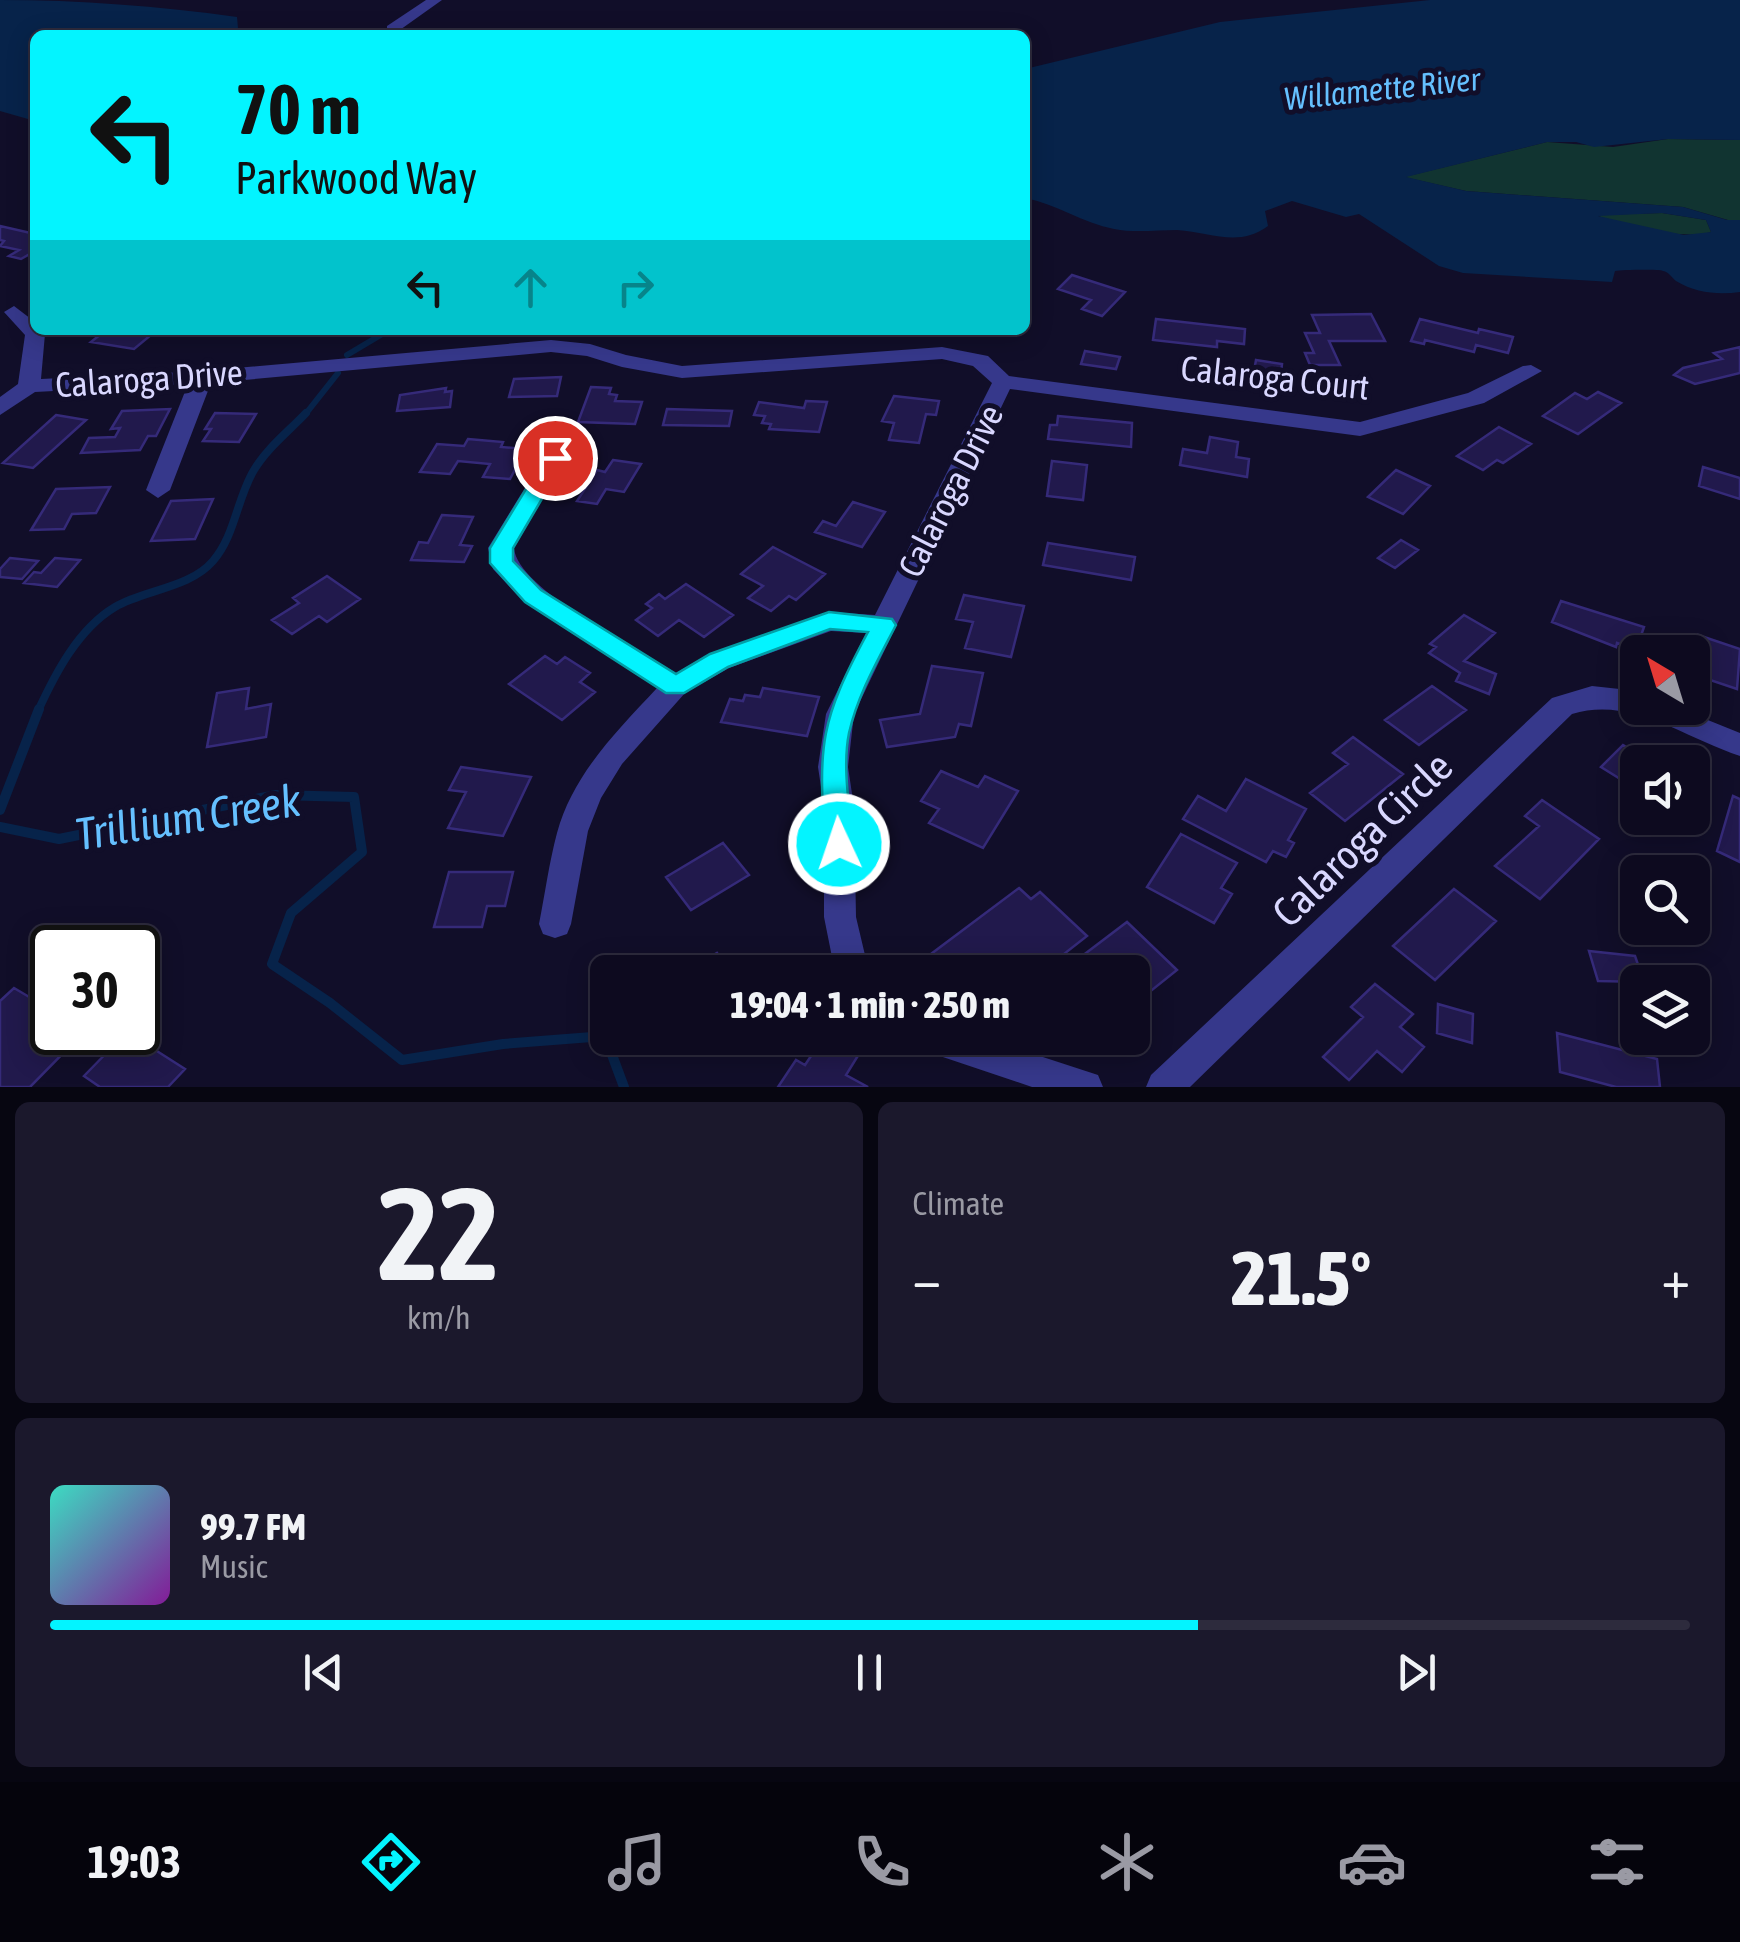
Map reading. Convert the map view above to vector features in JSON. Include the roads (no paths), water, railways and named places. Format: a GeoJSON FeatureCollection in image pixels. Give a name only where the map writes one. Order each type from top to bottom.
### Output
{"type":"FeatureCollection","features":[{"type":"Feature","properties":{"kind":"street"},"geometry":{"type":"LineString","coordinates":[[392,29],[434,0]]}},
{"type":"Feature","properties":{"kind":"street"},"geometry":{"type":"LineString","coordinates":[[14,312],[30,329]]}},
{"type":"Feature","properties":{"kind":"street"},"geometry":{"type":"LineString","coordinates":[[0,408],[29,386],[35,335]]}},
{"type":"Feature","properties":{"kind":"street","name":"Calaroga Drive"},"geometry":{"type":"LineString","coordinates":[[29,386],[202,377],[552,346],[590,350],[622,361],[682,372],[942,353],[980,361],[1003,382],[850,690],[835,736],[840,916],[848,955]]}},
{"type":"Feature","properties":{"kind":"street","name":"Calaroga Court"},"geometry":{"type":"LineString","coordinates":[[1003,382],[1360,428],[1476,398],[1531,371]]}},
{"type":"Feature","properties":{"kind":"street"},"geometry":{"type":"LineString","coordinates":[[158,490],[202,377]]}},
{"type":"Feature","properties":{"kind":"street"},"geometry":{"type":"LineString","coordinates":[[555,458],[501,548],[502,563],[533,596],[675,686]]}},
{"type":"Feature","properties":{"kind":"street"},"geometry":{"type":"LineString","coordinates":[[554,924],[574,831],[588,794],[612,756],[675,686],[719,661],[829,620],[884,625]]}},
{"type":"Feature","properties":{"kind":"street","name":"Calaroga Circle"},"geometry":{"type":"LineString","coordinates":[[1164,1087],[1562,706],[1592,698],[1620,700]]}},
{"type":"Feature","properties":{"kind":"street"},"geometry":{"type":"LineString","coordinates":[[1692,725],[1740,745]]}},
{"type":"Feature","properties":{"kind":"street"},"geometry":{"type":"LineString","coordinates":[[986,1055],[1085,1087]]}},
{"type":"Feature","properties":{"kind":"water"},"geometry":{"type":"Polygon","coordinates":[[[0,0],[119,4],[237,17],[238,28],[244,30],[30,30],[30,120],[0,111],[0,0]]]}},
{"type":"Feature","properties":{"kind":"water","name":"Willamette River"},"geometry":{"type":"Polygon","coordinates":[[[1430,0],[1740,0],[1740,140],[1668,139],[1594,147],[1576,142],[1547,142],[1406,177],[1466,191],[1683,207],[1740,220],[1740,292],[1699,291],[1660,270],[1615,271],[1612,282],[1463,273],[1439,266],[1359,214],[1346,217],[1292,201],[1265,211],[1268,226],[1246,236],[1114,229],[1091,222],[1030,200],[1030,68],[1220,22],[1430,0]],[[1662,213],[1598,216],[1684,235],[1711,232],[1706,220],[1662,213]]]}},
{"type":"Feature","properties":{"kind":"waterway","name":"Trillium Creek"},"geometry":{"type":"LineString","coordinates":[[347,355],[381,335]]}},
{"type":"Feature","properties":{"kind":"waterway","name":"Trillium Creek"},"geometry":{"type":"LineString","coordinates":[[304,416],[338,373]]}},
{"type":"Feature","properties":{"kind":"waterway","name":"Trillium Creek"},"geometry":{"type":"LineString","coordinates":[[38,711],[69,653],[102,616],[127,601],[180,583],[213,561],[226,540],[254,470],[306,413]]}},
{"type":"Feature","properties":{"kind":"waterway","name":"Trillium Creek"},"geometry":{"type":"LineString","coordinates":[[0,810],[39,709]]}},
{"type":"Feature","properties":{"kind":"waterway","name":"Trillium Creek"},"geometry":{"type":"LineString","coordinates":[[0,827],[59,839],[276,795],[354,797],[362,852],[291,913],[272,964],[330,1003],[402,1060],[503,1044],[605,1036],[624,1087]]}}]}
